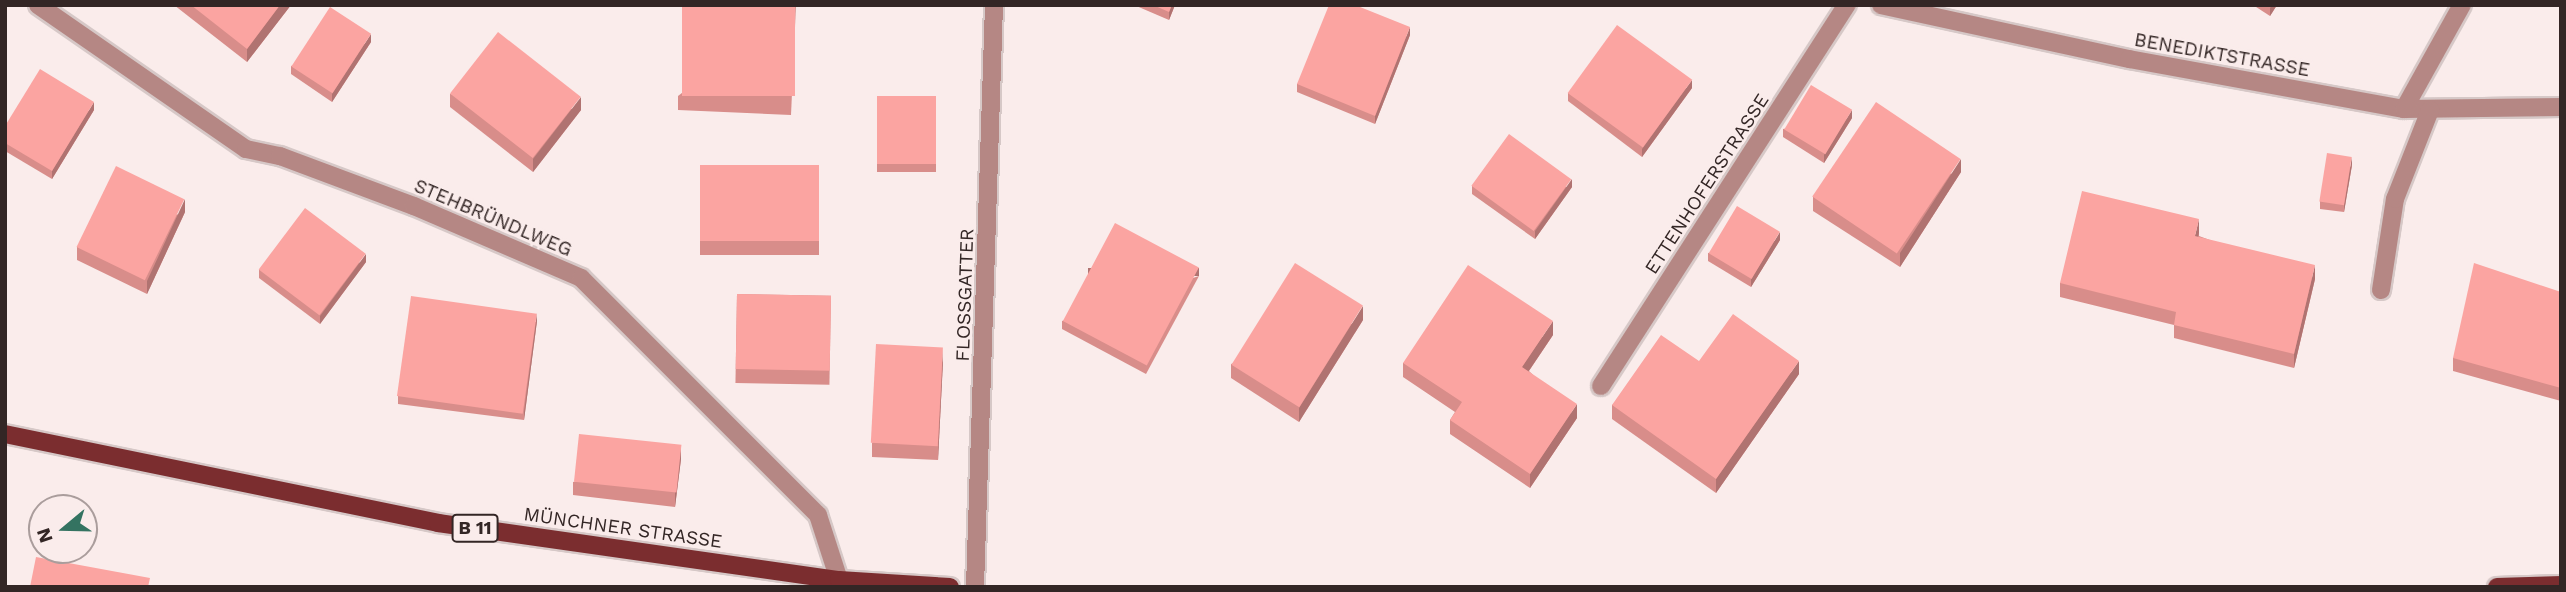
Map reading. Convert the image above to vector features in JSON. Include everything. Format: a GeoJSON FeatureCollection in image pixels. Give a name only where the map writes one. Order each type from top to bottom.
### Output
{"type":"FeatureCollection","features":[{"type":"Feature","properties":{"kind":"main road","name":"MÜNCHNER STRASSE"},"geometry":{"type":"LineString","coordinates":[[5,434],[438,523],[839,580],[950,587]]}},
{"type":"Feature","properties":{"kind":"main road"},"geometry":{"type":"LineString","coordinates":[[2497,587],[2561,585]]}},
{"type":"Feature","properties":{"kind":"street","name":"STEHBRÜNDLWEG"},"geometry":{"type":"LineString","coordinates":[[37,5],[246,149],[280,156],[414,206],[582,278],[818,515],[839,580]]}},
{"type":"Feature","properties":{"kind":"street","name":"FLOSSGATTER"},"geometry":{"type":"LineString","coordinates":[[975,587],[994,5]]}},
{"type":"Feature","properties":{"kind":"street","name":"ETTENHOFERSTRASSE"},"geometry":{"type":"LineString","coordinates":[[1601,386],[1847,5]]}},
{"type":"Feature","properties":{"kind":"street","name":"BENEDIKTSTRASSE"},"geometry":{"type":"LineString","coordinates":[[1881,5],[2129,59],[2404,109],[2561,107]]}},
{"type":"Feature","properties":{"kind":"street"},"geometry":{"type":"LineString","coordinates":[[2404,109],[2462,5]]}},
{"type":"Feature","properties":{"kind":"street"},"geometry":{"type":"LineString","coordinates":[[2381,290],[2395,199],[2430,110]]}},
{"type":"Feature","properties":{"kind":"building"},"geometry":{"type":"Polygon","coordinates":[[[191,5],[280,5],[247,49],[191,5]]]}},
{"type":"Feature","properties":{"kind":"building"},"geometry":{"type":"Polygon","coordinates":[[[682,5],[795,5],[795,96],[682,96],[682,5]]]}},
{"type":"Feature","properties":{"kind":"building"},"geometry":{"type":"Polygon","coordinates":[[[1153,5],[1172,5],[1169,12],[1153,5]]]}},
{"type":"Feature","properties":{"kind":"building"},"geometry":{"type":"Polygon","coordinates":[[[1329,5],[1355,5],[1410,27],[1375,116],[1297,84],[1329,5]]]}},
{"type":"Feature","properties":{"kind":"building"},"geometry":{"type":"Polygon","coordinates":[[[330,7],[371,34],[332,93],[291,67],[330,7]]]}},
{"type":"Feature","properties":{"kind":"building"},"geometry":{"type":"Polygon","coordinates":[[[1617,25],[1692,80],[1643,148],[1568,93],[1617,25]]]}},
{"type":"Feature","properties":{"kind":"building"},"geometry":{"type":"Polygon","coordinates":[[[498,32],[581,97],[533,158],[450,93],[498,32]]]}},
{"type":"Feature","properties":{"kind":"building"},"geometry":{"type":"Polygon","coordinates":[[[40,69],[94,102],[52,171],[5,143],[5,126],[40,69]]]}},
{"type":"Feature","properties":{"kind":"building"},"geometry":{"type":"Polygon","coordinates":[[[1811,85],[1852,110],[1825,154],[1784,130],[1811,85]]]}},
{"type":"Feature","properties":{"kind":"building"},"geometry":{"type":"Polygon","coordinates":[[[877,96],[936,96],[936,164],[877,164],[877,96]]]}},
{"type":"Feature","properties":{"kind":"building"},"geometry":{"type":"Polygon","coordinates":[[[1876,102],[1961,159],[1897,254],[1812,197],[1876,102]]]}},
{"type":"Feature","properties":{"kind":"building"},"geometry":{"type":"Polygon","coordinates":[[[1509,134],[1571,179],[1534,231],[1471,186],[1509,134]]]}},
{"type":"Feature","properties":{"kind":"building"},"geometry":{"type":"Polygon","coordinates":[[[2327,153],[2352,157],[2344,205],[2319,201],[2327,153]]]}},
{"type":"Feature","properties":{"kind":"building"},"geometry":{"type":"Polygon","coordinates":[[[700,165],[819,165],[819,241],[700,241],[700,165]]]}},
{"type":"Feature","properties":{"kind":"building"},"geometry":{"type":"Polygon","coordinates":[[[116,166],[184,199],[145,280],[77,247],[116,166]]]}},
{"type":"Feature","properties":{"kind":"building"},"geometry":{"type":"Polygon","coordinates":[[[2082,191],[2199,219],[2195,236],[2315,265],[2294,354],[2174,325],[2176,312],[2060,283],[2082,191]]]}},
{"type":"Feature","properties":{"kind":"building"},"geometry":{"type":"Polygon","coordinates":[[[1737,206],[1780,232],[1752,279],[1709,253],[1737,206]]]}},
{"type":"Feature","properties":{"kind":"building"},"geometry":{"type":"Polygon","coordinates":[[[305,208],[366,254],[319,315],[259,269],[305,208]]]}},
{"type":"Feature","properties":{"kind":"building"},"geometry":{"type":"Polygon","coordinates":[[[1115,223],[1199,268],[1147,366],[1063,321],[1115,223]]]}},
{"type":"Feature","properties":{"kind":"building"},"geometry":{"type":"Polygon","coordinates":[[[1295,263],[1363,305],[1299,407],[1231,365],[1295,263]]]}},
{"type":"Feature","properties":{"kind":"building"},"geometry":{"type":"Polygon","coordinates":[[[2474,263],[2561,292],[2561,388],[2453,358],[2474,263]]]}},
{"type":"Feature","properties":{"kind":"building"},"geometry":{"type":"Polygon","coordinates":[[[1468,265],[1553,321],[1522,367],[1577,404],[1530,474],[1450,420],[1462,402],[1403,363],[1468,265]]]}},
{"type":"Feature","properties":{"kind":"building"},"geometry":{"type":"Polygon","coordinates":[[[737,294],[831,296],[830,371],[736,369],[737,294]]]}},
{"type":"Feature","properties":{"kind":"building"},"geometry":{"type":"Polygon","coordinates":[[[411,296],[537,314],[523,414],[397,396],[411,296]]]}},
{"type":"Feature","properties":{"kind":"building"},"geometry":{"type":"Polygon","coordinates":[[[1733,314],[1799,361],[1716,479],[1612,405],[1661,335],[1699,361],[1733,314]]]}},
{"type":"Feature","properties":{"kind":"building"},"geometry":{"type":"Polygon","coordinates":[[[876,344],[943,348],[938,446],[871,443],[876,344]]]}},
{"type":"Feature","properties":{"kind":"building"},"geometry":{"type":"Polygon","coordinates":[[[579,434],[681,445],[676,493],[574,482],[579,434]]]}},
{"type":"Feature","properties":{"kind":"building"},"geometry":{"type":"Polygon","coordinates":[[[35,564],[74,564],[150,578],[148,587],[30,587],[35,564]]]}}]}
